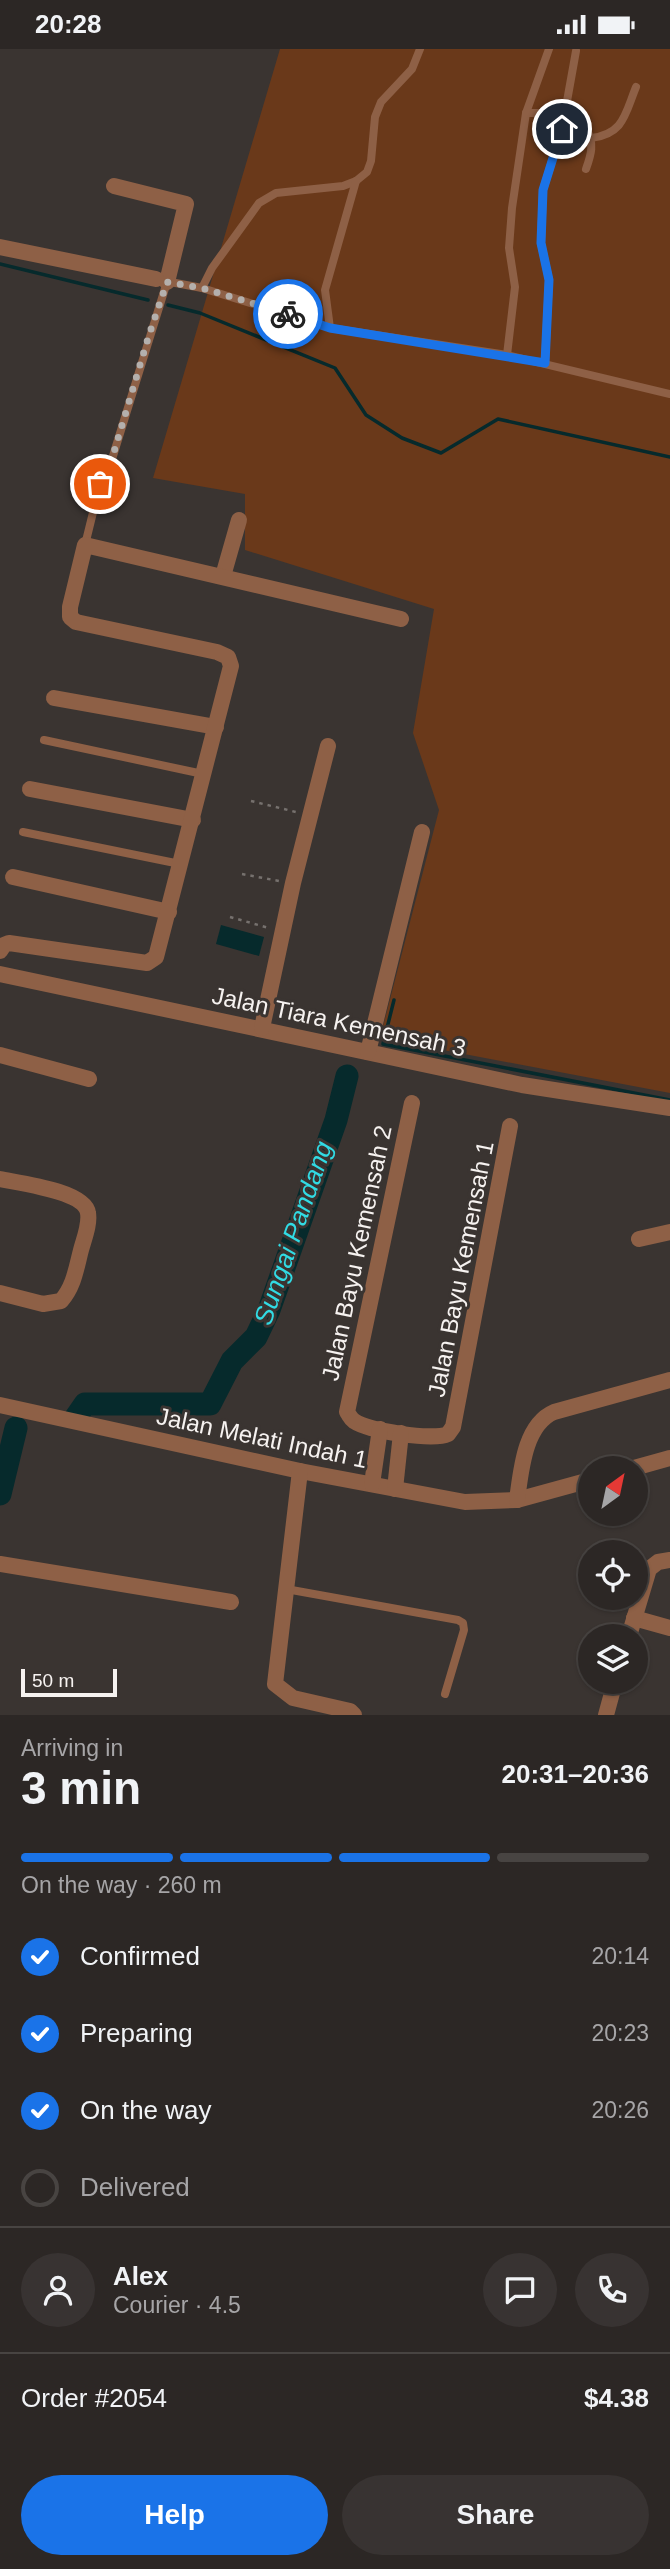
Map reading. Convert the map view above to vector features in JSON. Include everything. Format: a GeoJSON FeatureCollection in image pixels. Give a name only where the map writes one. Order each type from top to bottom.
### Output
{"type":"FeatureCollection","features":[{"type":"Feature","properties":{"kind":"street"},"geometry":{"type":"LineString","coordinates":[[0,247],[162,280],[186,204],[114,187]]}},
{"type":"Feature","properties":{"kind":"street"},"geometry":{"type":"LineString","coordinates":[[223,576],[239,520]]}},
{"type":"Feature","properties":{"kind":"street"},"geometry":{"type":"LineString","coordinates":[[0,951],[9,943],[147,963],[156,957],[231,666],[228,657],[223,655],[76,622],[70,617],[70,607],[85,545],[401,619]]}},
{"type":"Feature","properties":{"kind":"street"},"geometry":{"type":"LineString","coordinates":[[54,698],[216,727]]}},
{"type":"Feature","properties":{"kind":"street"},"geometry":{"type":"LineString","coordinates":[[262,1028],[293,883],[328,746]]}},
{"type":"Feature","properties":{"kind":"street"},"geometry":{"type":"LineString","coordinates":[[30,789],[193,820]]}},
{"type":"Feature","properties":{"kind":"street"},"geometry":{"type":"LineString","coordinates":[[368,1052],[422,832]]}},
{"type":"Feature","properties":{"kind":"street"},"geometry":{"type":"LineString","coordinates":[[13,877],[169,912]]}},
{"type":"Feature","properties":{"kind":"street","name":"Jalan Tiara Kemensah 3"},"geometry":{"type":"LineString","coordinates":[[0,974],[522,1084],[670,1108]]}},
{"type":"Feature","properties":{"kind":"street"},"geometry":{"type":"LineString","coordinates":[[0,1055],[89,1079]]}},
{"type":"Feature","properties":{"kind":"street","name":"Jalan Bayu Kemensah 2"},"geometry":{"type":"LineString","coordinates":[[380,1429],[355,1421],[347,1412],[412,1103]]}},
{"type":"Feature","properties":{"kind":"street","name":"Jalan Bayu Kemensah 1"},"geometry":{"type":"LineString","coordinates":[[401,1433],[442,1437],[448,1434],[455,1420],[510,1126]]}},
{"type":"Feature","properties":{"kind":"street"},"geometry":{"type":"LineString","coordinates":[[0,1179],[70,1195],[84,1204],[88,1212],[72,1286],[61,1301],[43,1304],[0,1293]]}},
{"type":"Feature","properties":{"kind":"street"},"geometry":{"type":"LineString","coordinates":[[639,1239],[670,1232]]}},
{"type":"Feature","properties":{"kind":"street"},"geometry":{"type":"LineString","coordinates":[[517,1500],[525,1455],[541,1420],[554,1412],[670,1380]]}},
{"type":"Feature","properties":{"kind":"street","name":"Jalan Melati Indah 1"},"geometry":{"type":"LineString","coordinates":[[0,1405],[300,1471],[465,1502],[517,1500],[578,1483]]}},
{"type":"Feature","properties":{"kind":"street"},"geometry":{"type":"LineString","coordinates":[[372,1484],[380,1429],[401,1433],[395,1489]]}},
{"type":"Feature","properties":{"kind":"street"},"geometry":{"type":"LineString","coordinates":[[648,1464],[670,1458]]}},
{"type":"Feature","properties":{"kind":"street"},"geometry":{"type":"LineString","coordinates":[[300,1471],[275,1683],[293,1697],[350,1711],[354,1715]]}},
{"type":"Feature","properties":{"kind":"street"},"geometry":{"type":"LineString","coordinates":[[632,1624],[649,1569],[658,1562],[670,1560]]}},
{"type":"Feature","properties":{"kind":"street"},"geometry":{"type":"LineString","coordinates":[[0,1564],[231,1602]]}},
{"type":"Feature","properties":{"kind":"street"},"geometry":{"type":"LineString","coordinates":[[634,1618],[670,1628]]}},
{"type":"Feature","properties":{"kind":"street"},"geometry":{"type":"LineString","coordinates":[[607,1715],[612,1694]]}},
{"type":"Feature","properties":{"kind":"lane"},"geometry":{"type":"LineString","coordinates":[[202,288],[223,252],[259,203],[276,193],[343,186],[356,181],[367,172],[371,161],[375,117],[381,102],[412,69],[421,49]]}},
{"type":"Feature","properties":{"kind":"lane"},"geometry":{"type":"LineString","coordinates":[[507,355],[515,287],[509,248],[512,208],[526,114],[548,49]]}},
{"type":"Feature","properties":{"kind":"lane"},"geometry":{"type":"LineString","coordinates":[[545,363],[549,280],[541,243],[543,190],[562,129],[576,51]]}},
{"type":"Feature","properties":{"kind":"lane"},"geometry":{"type":"LineString","coordinates":[[591,138],[615,131],[636,87]]}},
{"type":"Feature","properties":{"kind":"lane"},"geometry":{"type":"LineString","coordinates":[[526,114],[552,116],[562,129]]}},
{"type":"Feature","properties":{"kind":"lane"},"geometry":{"type":"LineString","coordinates":[[562,129],[573,125],[581,126],[591,138],[592,153],[586,169]]}},
{"type":"Feature","properties":{"kind":"lane"},"geometry":{"type":"LineString","coordinates":[[330,328],[325,290],[356,181]]}},
{"type":"Feature","properties":{"kind":"lane"},"geometry":{"type":"LineString","coordinates":[[85,545],[100,484],[108,472],[149,335],[162,280],[202,288],[330,328],[507,355],[670,394]]}},
{"type":"Feature","properties":{"kind":"lane"},"geometry":{"type":"LineString","coordinates":[[44,740],[203,774]]}},
{"type":"Feature","properties":{"kind":"lane"},"geometry":{"type":"LineString","coordinates":[[23,832],[180,864]]}},
{"type":"Feature","properties":{"kind":"lane"},"geometry":{"type":"LineString","coordinates":[[286,1589],[463,1623],[464,1630],[445,1693]]}},
{"type":"Feature","properties":{"kind":"path"},"geometry":{"type":"LineString","coordinates":[[251,801],[311,816]]}},
{"type":"Feature","properties":{"kind":"path"},"geometry":{"type":"LineString","coordinates":[[242,874],[293,883]]}},
{"type":"Feature","properties":{"kind":"path"},"geometry":{"type":"LineString","coordinates":[[230,917],[282,932]]}},
{"type":"Feature","properties":{"kind":"shaded area"},"geometry":{"type":"Polygon","coordinates":[[[280,49],[670,49],[670,1093],[380,1038],[439,810],[413,733],[434,609],[245,550],[245,494],[153,478],[280,49]]]}},
{"type":"Feature","properties":{"kind":"water"},"geometry":{"type":"Polygon","coordinates":[[[221,925],[264,937],[259,956],[216,944],[221,925]]]}},
{"type":"Feature","properties":{"kind":"waterway"},"geometry":{"type":"LineString","coordinates":[[0,264],[148,300]]}},
{"type":"Feature","properties":{"kind":"waterway"},"geometry":{"type":"LineString","coordinates":[[168,305],[200,313],[335,368],[366,415],[402,438],[441,453],[498,419],[670,457]]}},
{"type":"Feature","properties":{"kind":"waterway","name":"Sungai Pandang"},"geometry":{"type":"LineString","coordinates":[[394,1000],[383,1044],[670,1100]]}},
{"type":"Feature","properties":{"kind":"waterway","name":"Sungai Pandang"},"geometry":{"type":"LineString","coordinates":[[76,1417],[85,1404],[210,1404],[232,1361],[256,1337],[269,1310],[336,1120],[347,1076]]}},
{"type":"Feature","properties":{"kind":"waterway","name":"Sungai Pandang"},"geometry":{"type":"LineString","coordinates":[[0,1494],[16,1428]]}},
{"type":"Feature","properties":{"kind":"way so far"},"geometry":{"type":"LineString","coordinates":[[100,484],[108,472],[167,282],[202,288],[288,314]]}},
{"type":"Feature","properties":{"kind":"route"},"geometry":{"type":"LineString","coordinates":[[288,314],[330,328],[545,363],[549,280],[541,243],[543,190],[562,129]]}}]}
